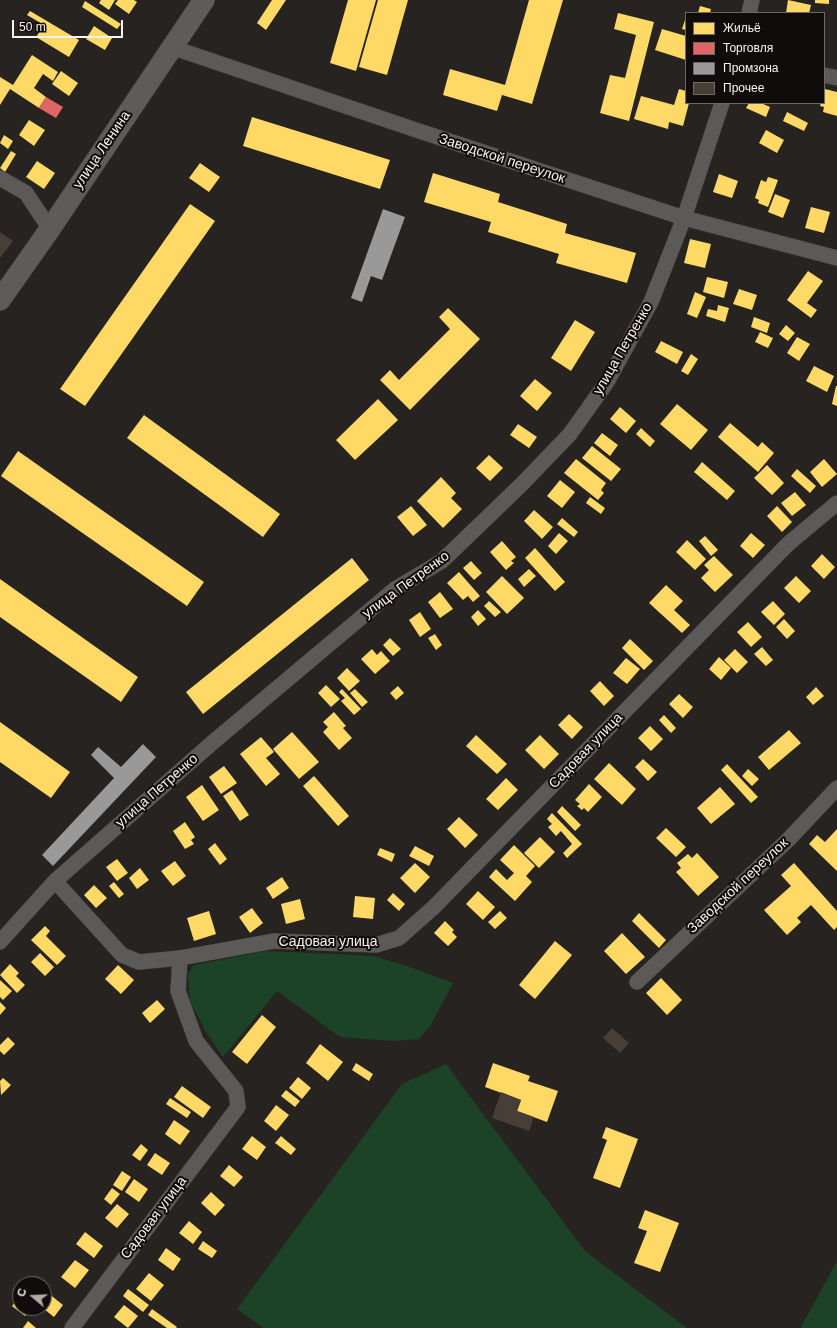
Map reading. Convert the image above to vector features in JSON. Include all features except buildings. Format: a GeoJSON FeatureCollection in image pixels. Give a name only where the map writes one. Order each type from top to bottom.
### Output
{"type":"FeatureCollection","features":[{"type":"Feature","properties":{"kind":"street","name":"улица Ленина"},"geometry":{"type":"LineString","coordinates":[[0,300],[50,229],[204,0]]}},
{"type":"Feature","properties":{"kind":"street"},"geometry":{"type":"LineString","coordinates":[[749,12],[752,0]]}},
{"type":"Feature","properties":{"kind":"street","name":"Заводской переулок"},"geometry":{"type":"LineString","coordinates":[[171,47],[422,132],[684,218],[837,258]]}},
{"type":"Feature","properties":{"kind":"street"},"geometry":{"type":"LineString","coordinates":[[825,75],[837,78]]}},
{"type":"Feature","properties":{"kind":"street","name":"улица Петренко"},"geometry":{"type":"LineString","coordinates":[[0,942],[55,881],[212,743],[395,589],[442,561],[522,484],[570,434],[607,382],[651,302],[684,218],[722,104]]}},
{"type":"Feature","properties":{"kind":"street"},"geometry":{"type":"LineString","coordinates":[[0,178],[26,193],[50,229]]}},
{"type":"Feature","properties":{"kind":"street","name":"Садовая улица"},"geometry":{"type":"LineString","coordinates":[[72,1328],[238,1107],[236,1091],[196,1041],[178,991],[180,958],[274,942],[376,945],[399,938],[434,907],[788,544],[837,503]]}},
{"type":"Feature","properties":{"kind":"street","name":"Заводской переулок"},"geometry":{"type":"LineString","coordinates":[[637,982],[789,839],[837,788]]}},
{"type":"Feature","properties":{"kind":"street"},"geometry":{"type":"LineString","coordinates":[[55,881],[122,955],[139,962],[180,958]]}},
{"type":"Feature","properties":{"kind":"green space"},"geometry":{"type":"Polygon","coordinates":[[[266,951],[374,956],[407,966],[453,983],[431,1025],[419,1039],[393,1041],[340,1037],[277,991],[223,1057],[205,1030],[190,1001],[188,974],[194,965],[266,951]]]}},
{"type":"Feature","properties":{"kind":"green space"},"geometry":{"type":"Polygon","coordinates":[[[446,1064],[585,1251],[687,1328],[264,1328],[237,1309],[402,1084],[446,1064]]]}},
{"type":"Feature","properties":{"kind":"green space"},"geometry":{"type":"Polygon","coordinates":[[[837,1261],[837,1328],[802,1328],[801,1327],[837,1261]]]}}]}
